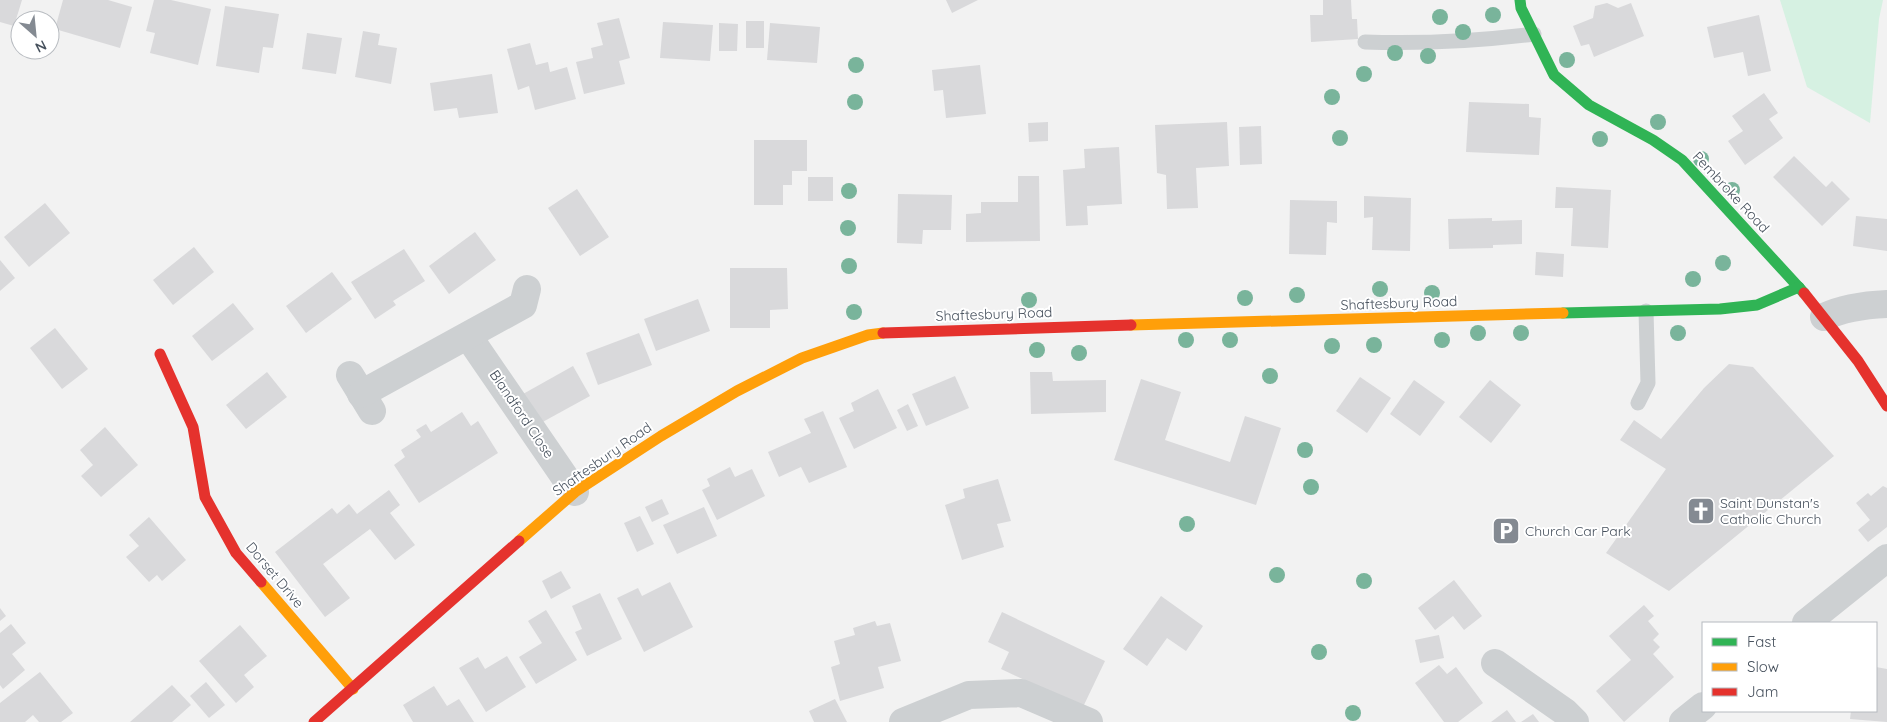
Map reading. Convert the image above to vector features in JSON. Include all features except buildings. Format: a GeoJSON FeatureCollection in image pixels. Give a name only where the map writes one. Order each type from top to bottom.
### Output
{"type":"FeatureCollection","features":[{"type":"Feature","properties":{"kind":"street","name":"Pembroke Road"},"geometry":{"type":"LineString","coordinates":[[1520,0],[1521,8],[1554,75],[1589,106],[1653,140],[1682,160],[1799,287],[1858,361],[1887,406]]}},
{"type":"Feature","properties":{"kind":"street","name":"Shaftesbury Road"},"geometry":{"type":"LineString","coordinates":[[314,722],[575,492],[661,436],[737,391],[802,358],[868,335],[908,332],[1720,309],[1757,305],[1799,287]]}},
{"type":"Feature","properties":{"kind":"street"},"geometry":{"type":"LineString","coordinates":[[361,393],[523,305],[527,289]]}},
{"type":"Feature","properties":{"kind":"street"},"geometry":{"type":"LineString","coordinates":[[1824,317],[1838,310],[1873,304],[1887,304]]}},
{"type":"Feature","properties":{"kind":"street","name":"Blandford Close"},"geometry":{"type":"LineString","coordinates":[[468,336],[575,492]]}},
{"type":"Feature","properties":{"kind":"street","name":"Dorset Drive"},"geometry":{"type":"LineString","coordinates":[[160,354],[193,427],[205,497],[236,553],[353,689]]}},
{"type":"Feature","properties":{"kind":"street"},"geometry":{"type":"LineString","coordinates":[[1807,622],[1887,558]]}},
{"type":"Feature","properties":{"kind":"street"},"geometry":{"type":"LineString","coordinates":[[1495,663],[1565,712],[1575,722]]}},
{"type":"Feature","properties":{"kind":"street"},"geometry":{"type":"LineString","coordinates":[[903,722],[970,695],[1021,693],[1089,722]]}},
{"type":"Feature","properties":{"kind":"street"},"geometry":{"type":"LineString","coordinates":[[1683,722],[1702,707]]}},
{"type":"Feature","properties":{"kind":"lane"},"geometry":{"type":"LineString","coordinates":[[1365,42],[1448,42],[1534,34]]}},
{"type":"Feature","properties":{"kind":"lane"},"geometry":{"type":"LineString","coordinates":[[1638,403],[1648,383],[1646,311]]}},
{"type":"Feature","properties":{"kind":"green space"},"geometry":{"type":"Polygon","coordinates":[[[1780,0],[1883,0],[1879,19],[1870,123],[1807,87],[1780,0]]]}},
{"type":"Feature","properties":{"kind":"traffic: fast"},"geometry":{"type":"LineString","coordinates":[[1520,0],[1521,8],[1554,75],[1589,105],[1653,140],[1682,160],[1804,293]]}},
{"type":"Feature","properties":{"kind":"traffic: fast"},"geometry":{"type":"LineString","coordinates":[[1563,313],[1720,309],[1757,305],[1799,287]]}},
{"type":"Feature","properties":{"kind":"traffic: slow"},"geometry":{"type":"LineString","coordinates":[[1131,325],[1563,313]]}},
{"type":"Feature","properties":{"kind":"traffic: slow"},"geometry":{"type":"LineString","coordinates":[[519,541],[575,492],[661,436],[737,391],[802,358],[868,335],[883,333]]}},
{"type":"Feature","properties":{"kind":"traffic: slow"},"geometry":{"type":"LineString","coordinates":[[261,582],[353,689]]}},
{"type":"Feature","properties":{"kind":"traffic: jam"},"geometry":{"type":"LineString","coordinates":[[1804,293],[1858,361],[1887,406]]}},
{"type":"Feature","properties":{"kind":"traffic: jam"},"geometry":{"type":"LineString","coordinates":[[883,333],[1131,325]]}},
{"type":"Feature","properties":{"kind":"traffic: jam"},"geometry":{"type":"LineString","coordinates":[[160,354],[193,427],[205,497],[236,553],[261,582]]}},
{"type":"Feature","properties":{"kind":"traffic: jam"},"geometry":{"type":"LineString","coordinates":[[314,722],[519,541]]}},
{"type":"Feature","properties":{"kind":"place","name":"Saint Dunstan's Catholic Church"},"geometry":{"type":"Point","coordinates":[1701,511]}},
{"type":"Feature","properties":{"kind":"place","name":"Church Car Park"},"geometry":{"type":"Point","coordinates":[1506,531]}}]}
